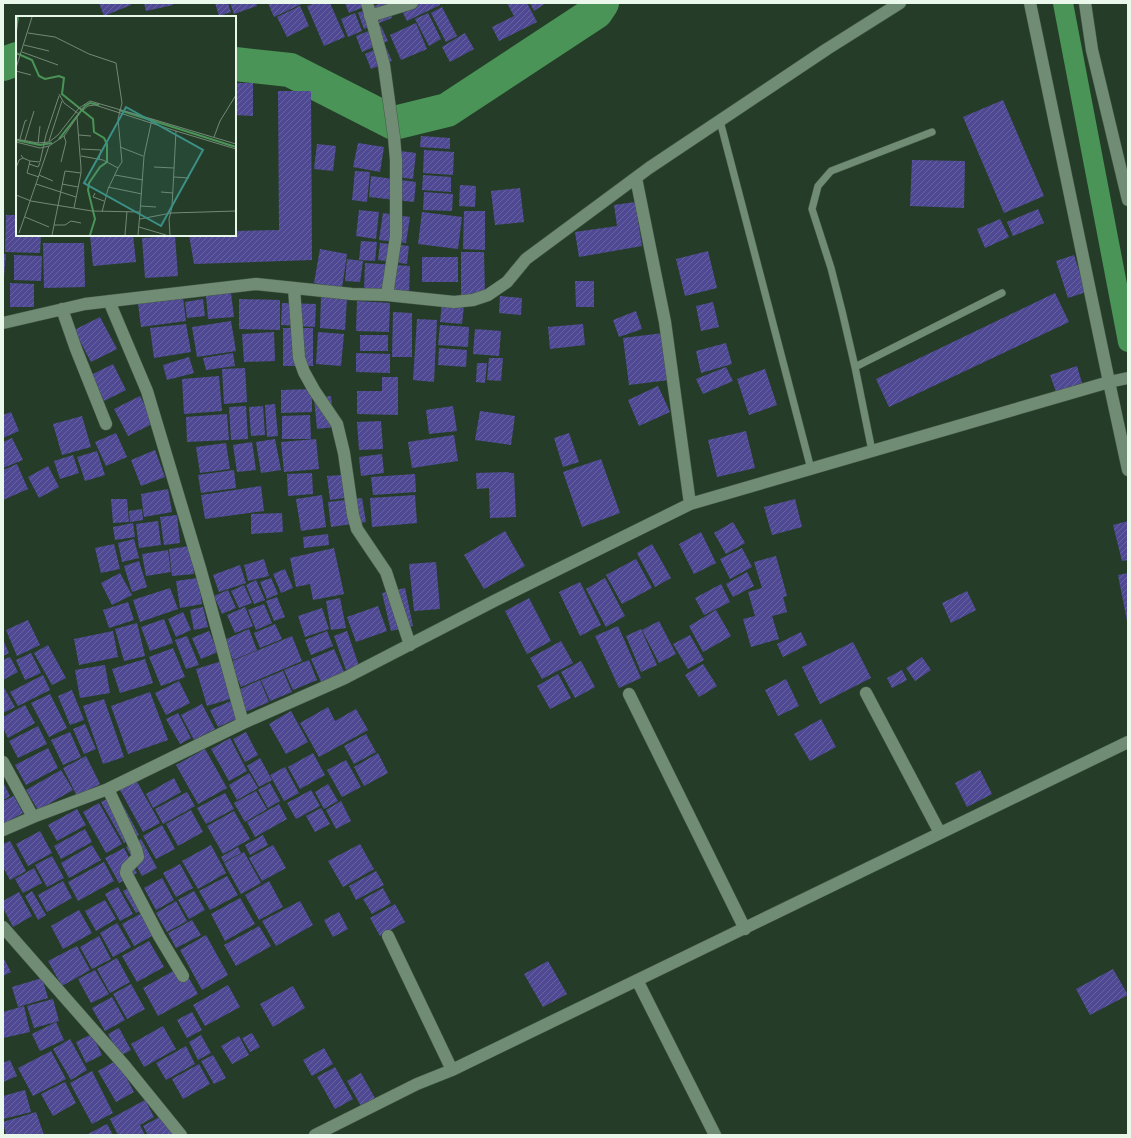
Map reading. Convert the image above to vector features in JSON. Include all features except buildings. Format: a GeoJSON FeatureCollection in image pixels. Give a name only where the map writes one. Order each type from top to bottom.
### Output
{"type":"FeatureCollection","features":[{"type":"Feature","properties":{"kind":"street"},"geometry":{"type":"LineString","coordinates":[[367,3],[384,65],[396,160],[396,236],[387,295]]}},
{"type":"Feature","properties":{"kind":"street"},"geometry":{"type":"LineString","coordinates":[[370,16],[412,3]]}},
{"type":"Feature","properties":{"kind":"street"},"geometry":{"type":"LineString","coordinates":[[3,323],[85,304],[256,284],[352,294],[387,295],[454,302],[473,300],[488,295],[507,282],[526,259],[636,178],[827,49],[900,3]]}},
{"type":"Feature","properties":{"kind":"street"},"geometry":{"type":"LineString","coordinates":[[1030,3],[1111,382],[1128,470]]}},
{"type":"Feature","properties":{"kind":"street"},"geometry":{"type":"LineString","coordinates":[[1085,3],[1092,50],[1128,200]]}},
{"type":"Feature","properties":{"kind":"street"},"geometry":{"type":"LineString","coordinates":[[636,178],[665,322],[690,504]]}},
{"type":"Feature","properties":{"kind":"street"},"geometry":{"type":"LineString","coordinates":[[294,288],[299,358],[304,372],[314,390],[337,424],[344,453],[353,515],[357,530],[386,572],[410,645]]}},
{"type":"Feature","properties":{"kind":"street"},"geometry":{"type":"LineString","coordinates":[[110,301],[147,391],[200,568],[243,723]]}},
{"type":"Feature","properties":{"kind":"street"},"geometry":{"type":"LineString","coordinates":[[62,309],[76,349],[106,424]]}},
{"type":"Feature","properties":{"kind":"street"},"geometry":{"type":"LineString","coordinates":[[3,830],[108,789],[243,723],[345,678],[496,600],[690,504],[1128,378]]}},
{"type":"Feature","properties":{"kind":"street"},"geometry":{"type":"LineString","coordinates":[[866,693],[940,833]]}},
{"type":"Feature","properties":{"kind":"street"},"geometry":{"type":"LineString","coordinates":[[629,694],[745,929]]}},
{"type":"Feature","properties":{"kind":"street"},"geometry":{"type":"LineString","coordinates":[[315,1135],[417,1084],[452,1070],[745,929],[1128,742]]}},
{"type":"Feature","properties":{"kind":"street"},"geometry":{"type":"LineString","coordinates":[[3,762],[33,817]]}},
{"type":"Feature","properties":{"kind":"street"},"geometry":{"type":"LineString","coordinates":[[108,789],[138,857],[127,868],[126,873],[159,936],[183,976]]}},
{"type":"Feature","properties":{"kind":"street"},"geometry":{"type":"LineString","coordinates":[[3,926],[125,1066],[181,1135]]}},
{"type":"Feature","properties":{"kind":"street"},"geometry":{"type":"LineString","coordinates":[[388,936],[452,1070]]}},
{"type":"Feature","properties":{"kind":"street"},"geometry":{"type":"LineString","coordinates":[[638,980],[715,1135]]}},
{"type":"Feature","properties":{"kind":"lane"},"geometry":{"type":"LineString","coordinates":[[720,121],[811,469]]}},
{"type":"Feature","properties":{"kind":"lane"},"geometry":{"type":"LineString","coordinates":[[872,451],[855,366],[831,268],[812,208],[818,186],[831,171],[932,132]]}},
{"type":"Feature","properties":{"kind":"lane"},"geometry":{"type":"LineString","coordinates":[[855,366],[1002,293]]}},
{"type":"Feature","properties":{"kind":"waterway"},"geometry":{"type":"LineString","coordinates":[[236,64],[290,70],[394,123],[447,110],[596,12],[602,3]]}},
{"type":"Feature","properties":{"kind":"waterway"},"geometry":{"type":"LineString","coordinates":[[1063,3],[1128,342]]}},
{"type":"Feature","properties":{"kind":"waterway"},"geometry":{"type":"LineString","coordinates":[[3,64],[16,59]]}}]}
